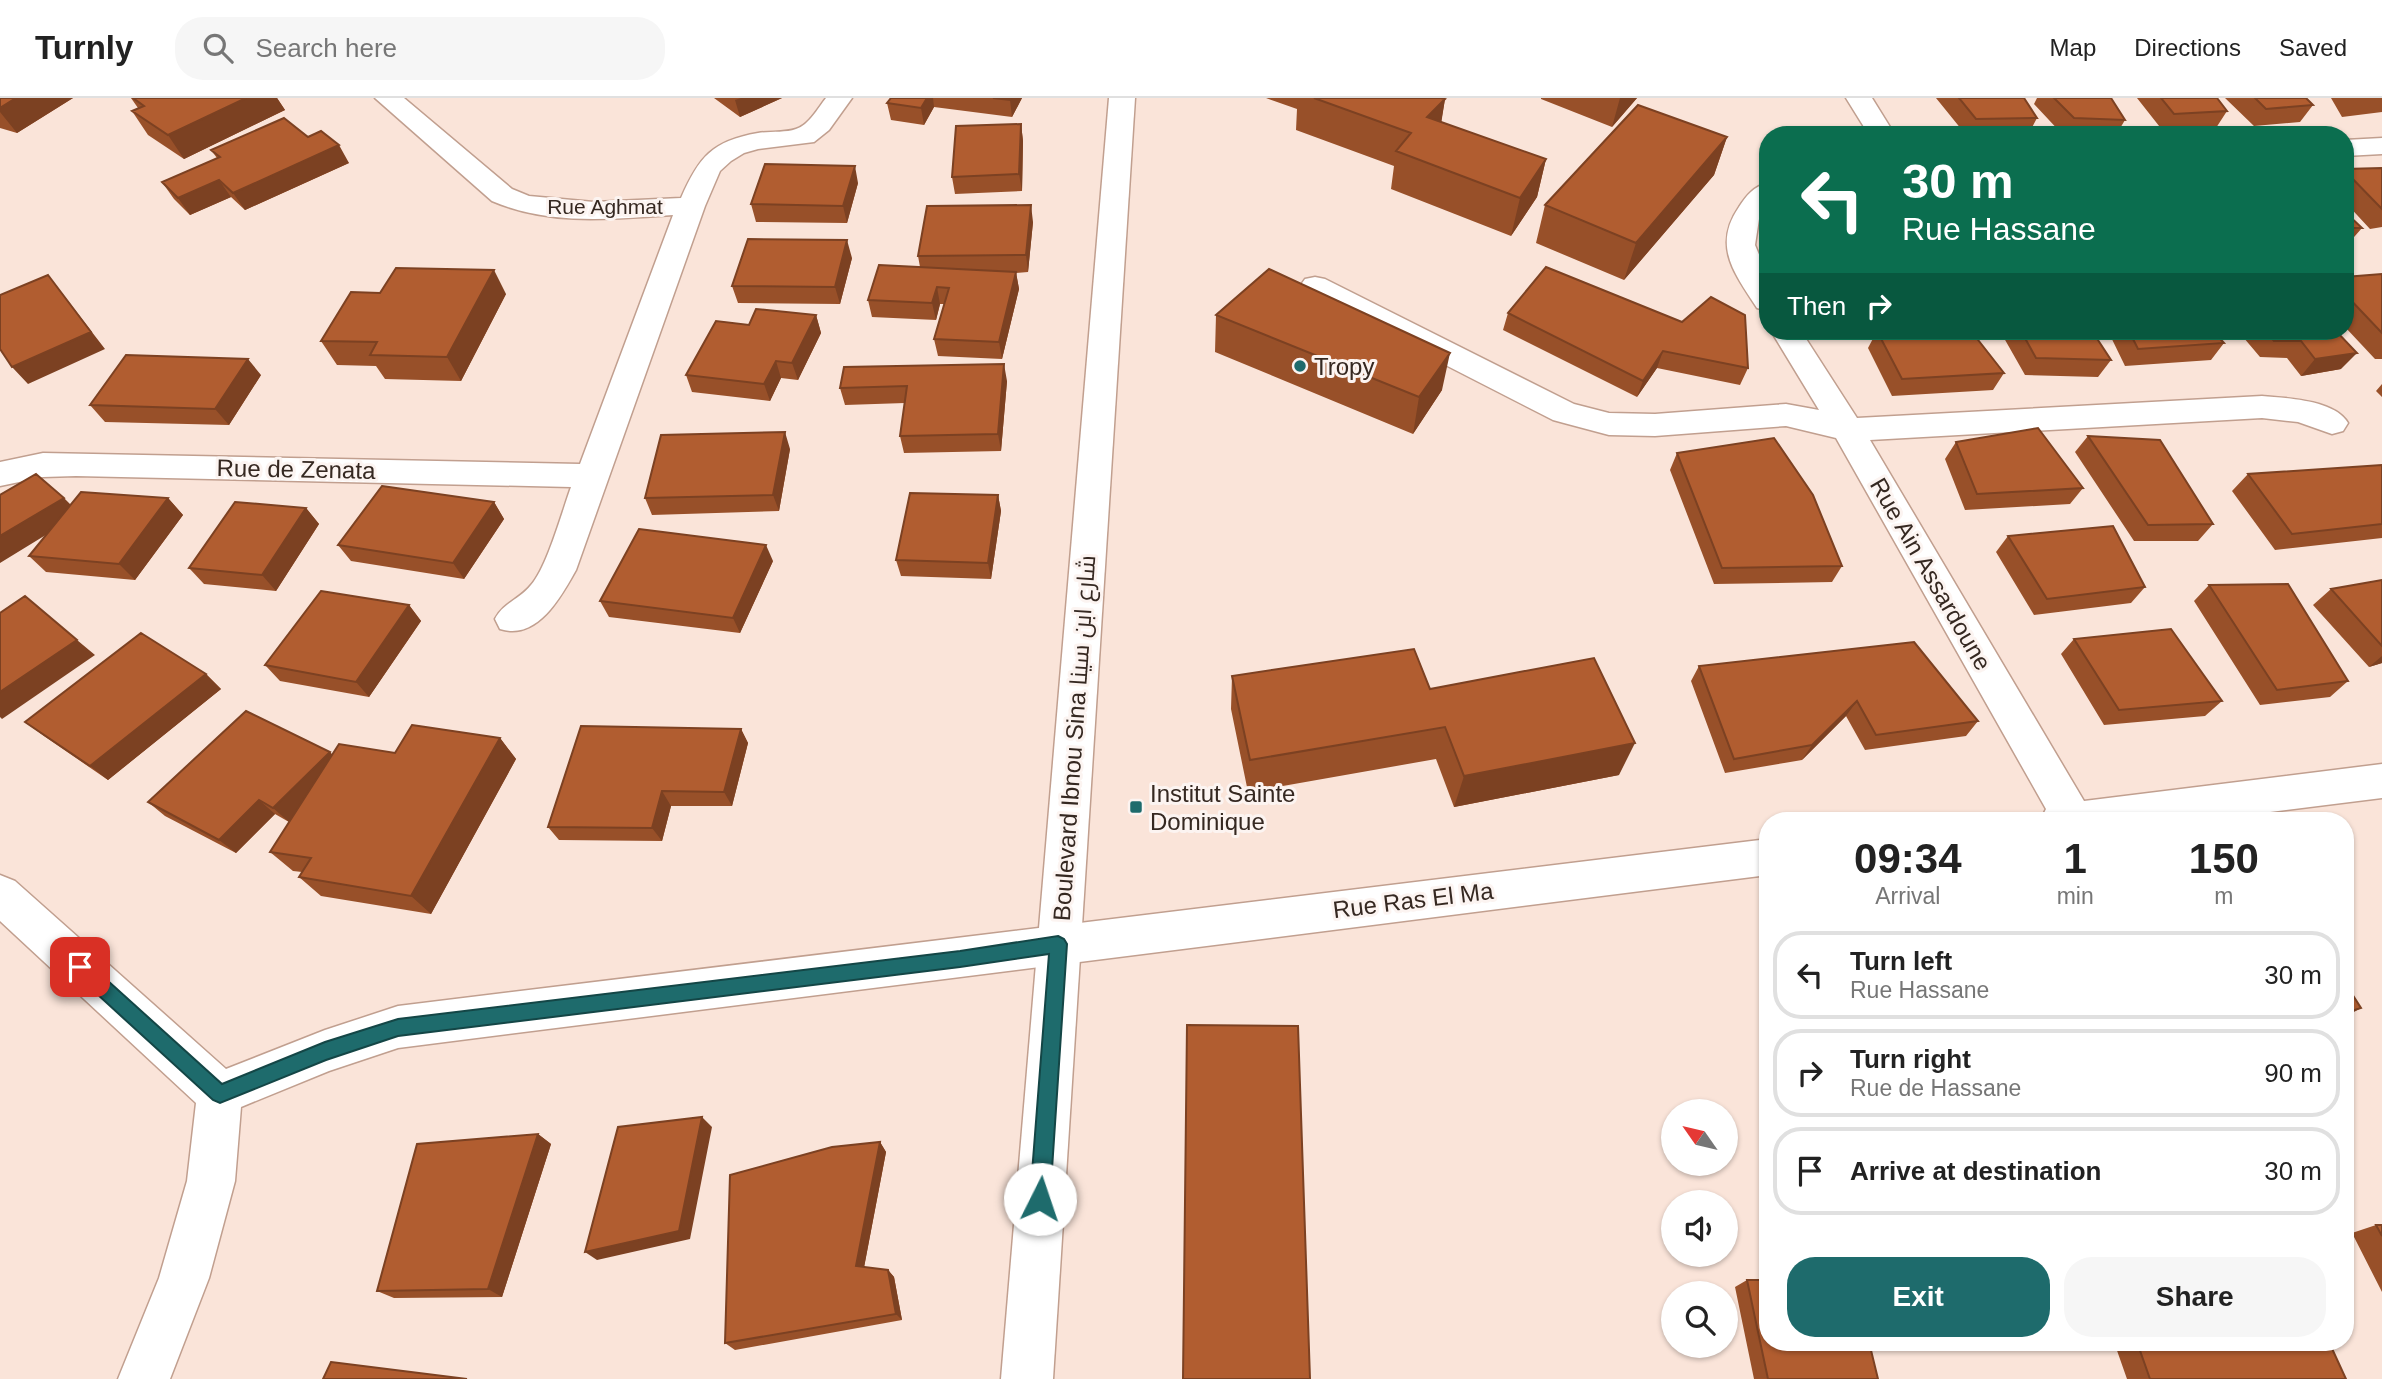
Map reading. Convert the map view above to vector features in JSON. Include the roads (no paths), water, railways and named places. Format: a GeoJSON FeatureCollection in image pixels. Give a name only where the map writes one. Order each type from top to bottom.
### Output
{"type":"FeatureCollection","features":[{"type":"Feature","properties":{"kind":"street","name":"Rue Aghmat"},"geometry":{"type":"LineString","coordinates":[[388,98],[502,195],[514,202],[532,206],[583,209],[691,206]]}},
{"type":"Feature","properties":{"kind":"street"},"geometry":{"type":"LineString","coordinates":[[513,619],[544,595],[558,570],[691,206],[708,168],[734,147],[758,141],[806,136],[820,124],[839,98]]}},
{"type":"Feature","properties":{"kind":"street","name":"Boulevard Ibnou Sina شارع ابن سينا"},"geometry":{"type":"LineString","coordinates":[[1027,1379],[1122,98]]}},
{"type":"Feature","properties":{"kind":"street"},"geometry":{"type":"LineString","coordinates":[[1859,98],[1876,126]]}},
{"type":"Feature","properties":{"kind":"street"},"geometry":{"type":"LineString","coordinates":[[2354,148],[2381,147]]}},
{"type":"Feature","properties":{"kind":"street"},"geometry":{"type":"LineString","coordinates":[[1759,199],[1742,224],[1738,241],[1742,261],[1759,287]]}},
{"type":"Feature","properties":{"kind":"street"},"geometry":{"type":"LineString","coordinates":[[1315,286],[1564,412],[1609,425],[1655,425],[1786,415],[1820,421],[1848,430],[2262,407],[2302,411],[2332,423]]}},
{"type":"Feature","properties":{"kind":"street","name":"Rue Ain Assardoune"},"geometry":{"type":"LineString","coordinates":[[1792,340],[1848,430],[2062,812]]}},
{"type":"Feature","properties":{"kind":"street","name":"Rue de Zenata"},"geometry":{"type":"LineString","coordinates":[[0,474],[43,465],[76,464],[593,476]]}},
{"type":"Feature","properties":{"kind":"street"},"geometry":{"type":"LineString","coordinates":[[2131,812],[2382,781]]}},
{"type":"Feature","properties":{"kind":"street","name":"Rue Ras El Ma"},"geometry":{"type":"LineString","coordinates":[[220,1094],[325,1051],[398,1027],[1759,858]]}},
{"type":"Feature","properties":{"kind":"street"},"geometry":{"type":"LineString","coordinates":[[0,894],[220,1094],[211,1181],[184,1278],[144,1379]]}},
{"type":"Feature","properties":{"kind":"place","name":"Tropy"},"geometry":{"type":"Point","coordinates":[1300,366]}},
{"type":"Feature","properties":{"kind":"place","name":"Institut Sainte Dominique"},"geometry":{"type":"Point","coordinates":[1136,807]}}]}
